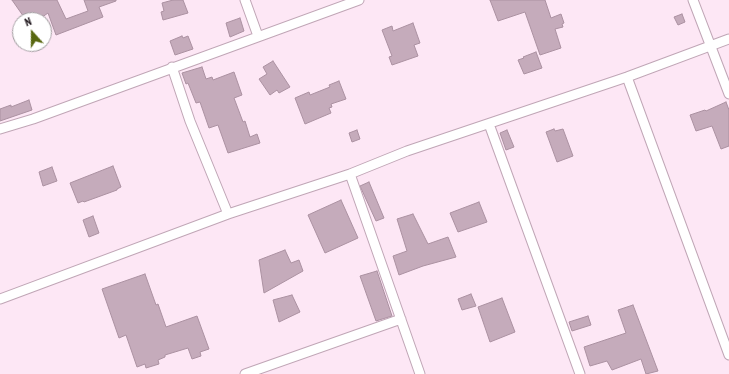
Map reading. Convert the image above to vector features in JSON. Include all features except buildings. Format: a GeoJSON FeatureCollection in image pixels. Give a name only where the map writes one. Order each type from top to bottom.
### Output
{"type":"FeatureCollection","features":[{"type":"Feature","properties":{"kind":"street"},"geometry":{"type":"LineString","coordinates":[[245,0],[258,36]]}},
{"type":"Feature","properties":{"kind":"street"},"geometry":{"type":"LineString","coordinates":[[0,129],[32,119],[359,0]]}},
{"type":"Feature","properties":{"kind":"street"},"geometry":{"type":"LineString","coordinates":[[693,0],[729,94]]}},
{"type":"Feature","properties":{"kind":"street"},"geometry":{"type":"LineString","coordinates":[[0,299],[228,214],[350,174],[407,152],[627,77],[729,39]]}},
{"type":"Feature","properties":{"kind":"street"},"geometry":{"type":"LineString","coordinates":[[172,67],[190,121],[228,214]]}},
{"type":"Feature","properties":{"kind":"street"},"geometry":{"type":"LineString","coordinates":[[627,77],[729,355]]}},
{"type":"Feature","properties":{"kind":"street"},"geometry":{"type":"LineString","coordinates":[[489,124],[580,374]]}},
{"type":"Feature","properties":{"kind":"street"},"geometry":{"type":"LineString","coordinates":[[350,174],[420,374]]}},
{"type":"Feature","properties":{"kind":"street"},"geometry":{"type":"LineString","coordinates":[[245,374],[401,319]]}}]}
